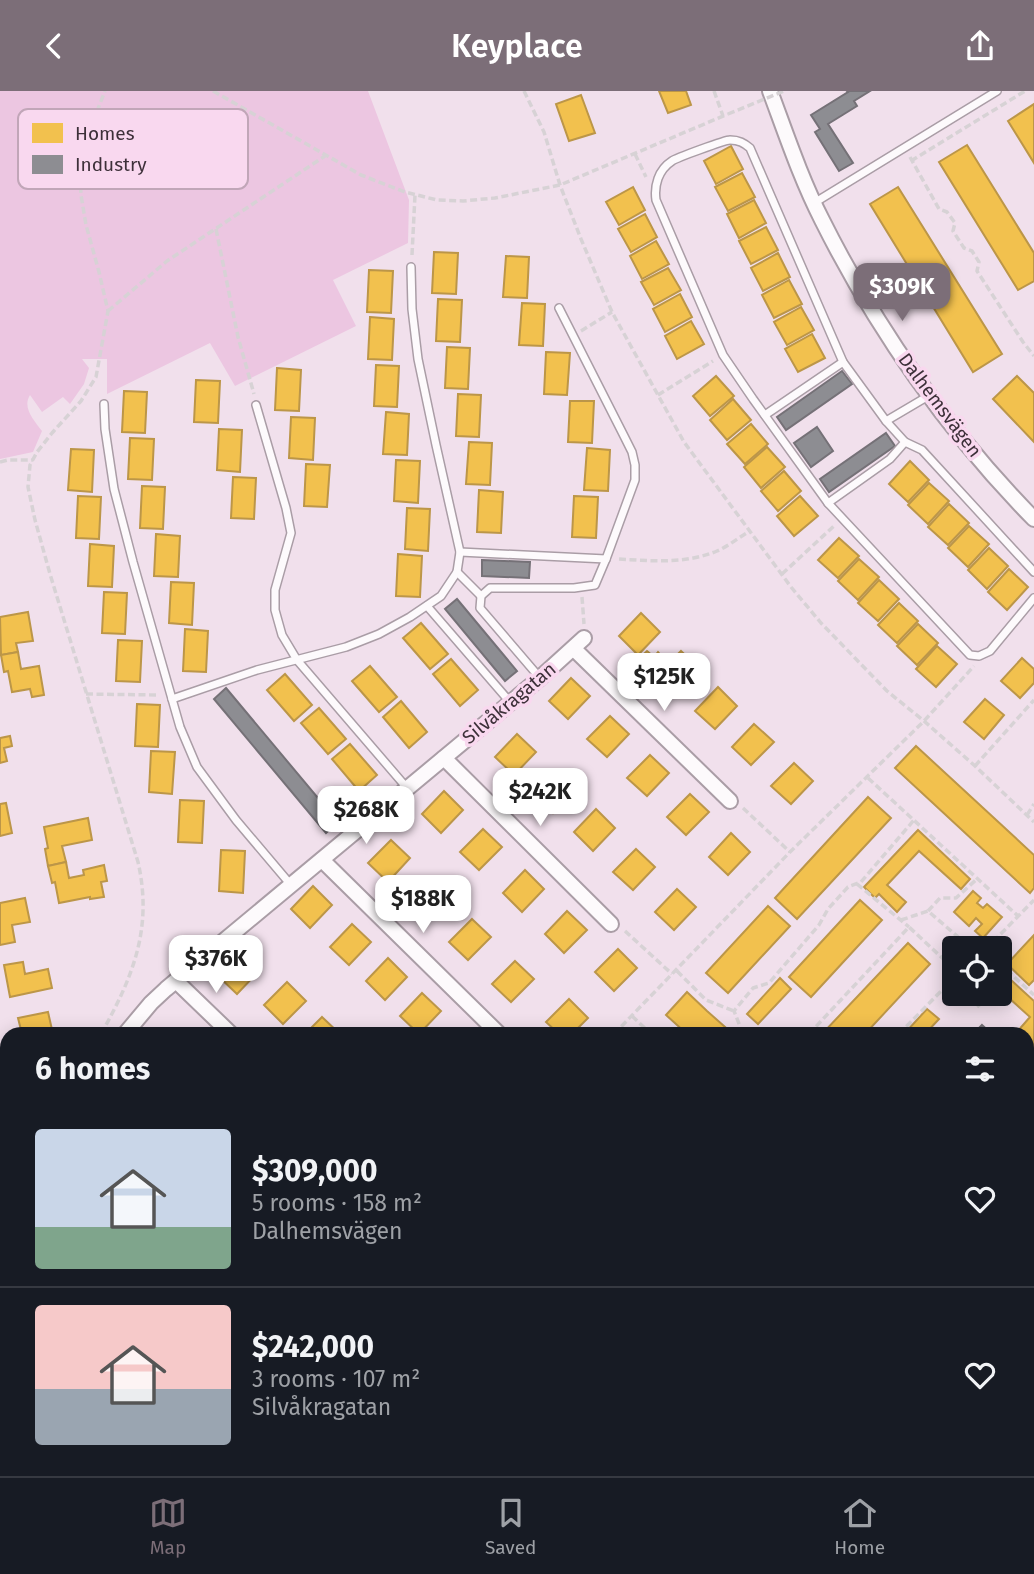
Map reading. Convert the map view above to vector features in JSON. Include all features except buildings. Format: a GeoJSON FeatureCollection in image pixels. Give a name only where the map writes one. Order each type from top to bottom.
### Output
{"type":"FeatureCollection","features":[{"type":"Feature","properties":{"kind":"street","name":"Dalhemsvägen"},"geometry":{"type":"LineString","coordinates":[[770,91],[814,203],[869,306],[930,394],[985,466],[1034,519]]}},
{"type":"Feature","properties":{"kind":"street","name":"Silvåkragatan"},"geometry":{"type":"LineString","coordinates":[[131,1027],[151,1003],[176,981],[540,678],[584,638]]}},
{"type":"Feature","properties":{"kind":"street","name":"Silvåkragatan"},"geometry":{"type":"LineString","coordinates":[[574,649],[730,801]]}},
{"type":"Feature","properties":{"kind":"street","name":"Silvåkragatan"},"geometry":{"type":"LineString","coordinates":[[444,758],[611,923]]}},
{"type":"Feature","properties":{"kind":"street"},"geometry":{"type":"LineString","coordinates":[[322,860],[492,1027]]}},
{"type":"Feature","properties":{"kind":"street"},"geometry":{"type":"LineString","coordinates":[[176,981],[224,1027]]}},
{"type":"Feature","properties":{"kind":"lane"},"geometry":{"type":"LineString","coordinates":[[814,203],[997,91]]}},
{"type":"Feature","properties":{"kind":"lane"},"geometry":{"type":"LineString","coordinates":[[1034,572],[922,450],[905,442],[886,421],[844,362],[750,148],[742,142],[729,140],[671,161],[654,187],[656,200],[723,355],[828,503],[970,655],[979,656],[990,651],[1034,598]]}},
{"type":"Feature","properties":{"kind":"lane"},"geometry":{"type":"LineString","coordinates":[[172,697],[257,670],[346,647],[379,634],[441,596],[457,572],[460,551],[418,359],[412,309],[411,267]]}},
{"type":"Feature","properties":{"kind":"lane"},"geometry":{"type":"LineString","coordinates":[[540,678],[480,608],[481,596],[490,588],[582,588],[595,585],[635,481],[635,465],[624,436],[559,308]]}},
{"type":"Feature","properties":{"kind":"lane"},"geometry":{"type":"LineString","coordinates":[[765,415],[844,362]]}},
{"type":"Feature","properties":{"kind":"lane"},"geometry":{"type":"LineString","coordinates":[[886,421],[930,394]]}},
{"type":"Feature","properties":{"kind":"lane"},"geometry":{"type":"LineString","coordinates":[[104,404],[114,489],[180,727],[197,767],[236,820],[291,885]]}},
{"type":"Feature","properties":{"kind":"lane"},"geometry":{"type":"LineString","coordinates":[[257,405],[291,533],[275,590],[275,610],[282,635],[297,660],[407,789]]}},
{"type":"Feature","properties":{"kind":"lane"},"geometry":{"type":"LineString","coordinates":[[828,503],[890,459],[905,442]]}},
{"type":"Feature","properties":{"kind":"lane"},"geometry":{"type":"LineString","coordinates":[[460,551],[606,559]]}},
{"type":"Feature","properties":{"kind":"lane"},"geometry":{"type":"LineString","coordinates":[[457,572],[481,596]]}},
{"type":"Feature","properties":{"kind":"lane"},"geometry":{"type":"LineString","coordinates":[[427,606],[510,702]]}},
{"type":"Feature","properties":{"kind":"path"},"geometry":{"type":"LineString","coordinates":[[98,109],[106,91]]}},
{"type":"Feature","properties":{"kind":"path"},"geometry":{"type":"LineString","coordinates":[[213,91],[244,109]]}},
{"type":"Feature","properties":{"kind":"path"},"geometry":{"type":"LineString","coordinates":[[524,91],[544,132],[560,185],[612,312],[684,442],[821,623],[887,691],[975,766],[1034,822]]}},
{"type":"Feature","properties":{"kind":"path"},"geometry":{"type":"LineString","coordinates":[[714,91],[725,115]]}},
{"type":"Feature","properties":{"kind":"path"},"geometry":{"type":"LineString","coordinates":[[248,111],[361,175],[415,195],[437,200],[463,201],[560,185],[784,91]]}},
{"type":"Feature","properties":{"kind":"path"},"geometry":{"type":"LineString","coordinates":[[911,161],[1025,91]]}},
{"type":"Feature","properties":{"kind":"path"},"geometry":{"type":"LineString","coordinates":[[904,148],[939,209],[947,212],[955,223],[953,231],[964,248],[972,251],[979,262],[977,271],[1034,356]]}},
{"type":"Feature","properties":{"kind":"path"},"geometry":{"type":"LineString","coordinates":[[635,154],[645,177],[654,187]]}},
{"type":"Feature","properties":{"kind":"path"},"geometry":{"type":"LineString","coordinates":[[108,311],[167,261],[325,155]]}},
{"type":"Feature","properties":{"kind":"path"},"geometry":{"type":"LineString","coordinates":[[81,189],[86,226],[108,311],[96,377],[81,401],[51,433],[33,460],[28,487],[35,520],[86,694],[138,862],[144,898],[139,949],[105,1027]]}},
{"type":"Feature","properties":{"kind":"path"},"geometry":{"type":"LineString","coordinates":[[411,267],[415,195]]}},
{"type":"Feature","properties":{"kind":"path"},"geometry":{"type":"LineString","coordinates":[[216,229],[238,337],[257,405]]}},
{"type":"Feature","properties":{"kind":"path"},"geometry":{"type":"LineString","coordinates":[[573,335],[612,312]]}},
{"type":"Feature","properties":{"kind":"path"},"geometry":{"type":"LineString","coordinates":[[658,395],[723,355]]}},
{"type":"Feature","properties":{"kind":"path"},"geometry":{"type":"LineString","coordinates":[[0,462],[33,460]]}},
{"type":"Feature","properties":{"kind":"path"},"geometry":{"type":"LineString","coordinates":[[782,574],[842,519]]}},
{"type":"Feature","properties":{"kind":"path"},"geometry":{"type":"LineString","coordinates":[[606,559],[658,562],[692,559],[719,550],[750,531]]}},
{"type":"Feature","properties":{"kind":"path"},"geometry":{"type":"LineString","coordinates":[[582,588],[584,638]]}},
{"type":"Feature","properties":{"kind":"path"},"geometry":{"type":"LineString","coordinates":[[621,1027],[790,852],[924,721],[973,669],[979,656]]}},
{"type":"Feature","properties":{"kind":"path"},"geometry":{"type":"LineString","coordinates":[[86,694],[172,697]]}},
{"type":"Feature","properties":{"kind":"path"},"geometry":{"type":"LineString","coordinates":[[975,766],[1034,700]]}},
{"type":"Feature","properties":{"kind":"path"},"geometry":{"type":"LineString","coordinates":[[867,777],[1018,916]]}},
{"type":"Feature","properties":{"kind":"path"},"geometry":{"type":"LineString","coordinates":[[730,801],[747,810],[790,852]]}},
{"type":"Feature","properties":{"kind":"path"},"geometry":{"type":"LineString","coordinates":[[1027,815],[1034,804]]}},
{"type":"Feature","properties":{"kind":"path"},"geometry":{"type":"LineString","coordinates":[[734,1011],[753,988],[769,983],[819,925],[828,909],[848,887],[861,882],[914,820]]}},
{"type":"Feature","properties":{"kind":"path"},"geometry":{"type":"LineString","coordinates":[[901,920],[928,911],[940,898],[956,898],[978,878]]}},
{"type":"Feature","properties":{"kind":"path"},"geometry":{"type":"LineString","coordinates":[[857,884],[942,958]]}},
{"type":"Feature","properties":{"kind":"path"},"geometry":{"type":"LineString","coordinates":[[999,936],[1034,900]]}},
{"type":"Feature","properties":{"kind":"path"},"geometry":{"type":"LineString","coordinates":[[928,911],[957,936]]}},
{"type":"Feature","properties":{"kind":"path"},"geometry":{"type":"LineString","coordinates":[[611,923],[629,934],[673,975]]}},
{"type":"Feature","properties":{"kind":"path"},"geometry":{"type":"LineString","coordinates":[[816,1027],[909,927]]}},
{"type":"Feature","properties":{"kind":"path"},"geometry":{"type":"LineString","coordinates":[[677,970],[706,1000],[734,1011],[740,1027]]}},
{"type":"Feature","properties":{"kind":"path"},"geometry":{"type":"LineString","coordinates":[[1012,975],[1034,995]]}},
{"type":"Feature","properties":{"kind":"path"},"geometry":{"type":"LineString","coordinates":[[906,1027],[942,990]]}},
{"type":"Feature","properties":{"kind":"path"},"geometry":{"type":"LineString","coordinates":[[632,1016],[644,1027]]}},
{"type":"Feature","properties":{"kind":"shaded area"},"geometry":{"type":"Polygon","coordinates":[[[0,91],[368,91],[409,200],[408,243],[333,280],[356,326],[235,386],[210,343],[107,394],[107,359],[82,359],[89,368],[84,384],[70,404],[63,397],[42,412],[30,395],[28,409],[42,431],[33,452],[0,459],[0,91]]]}}]}
